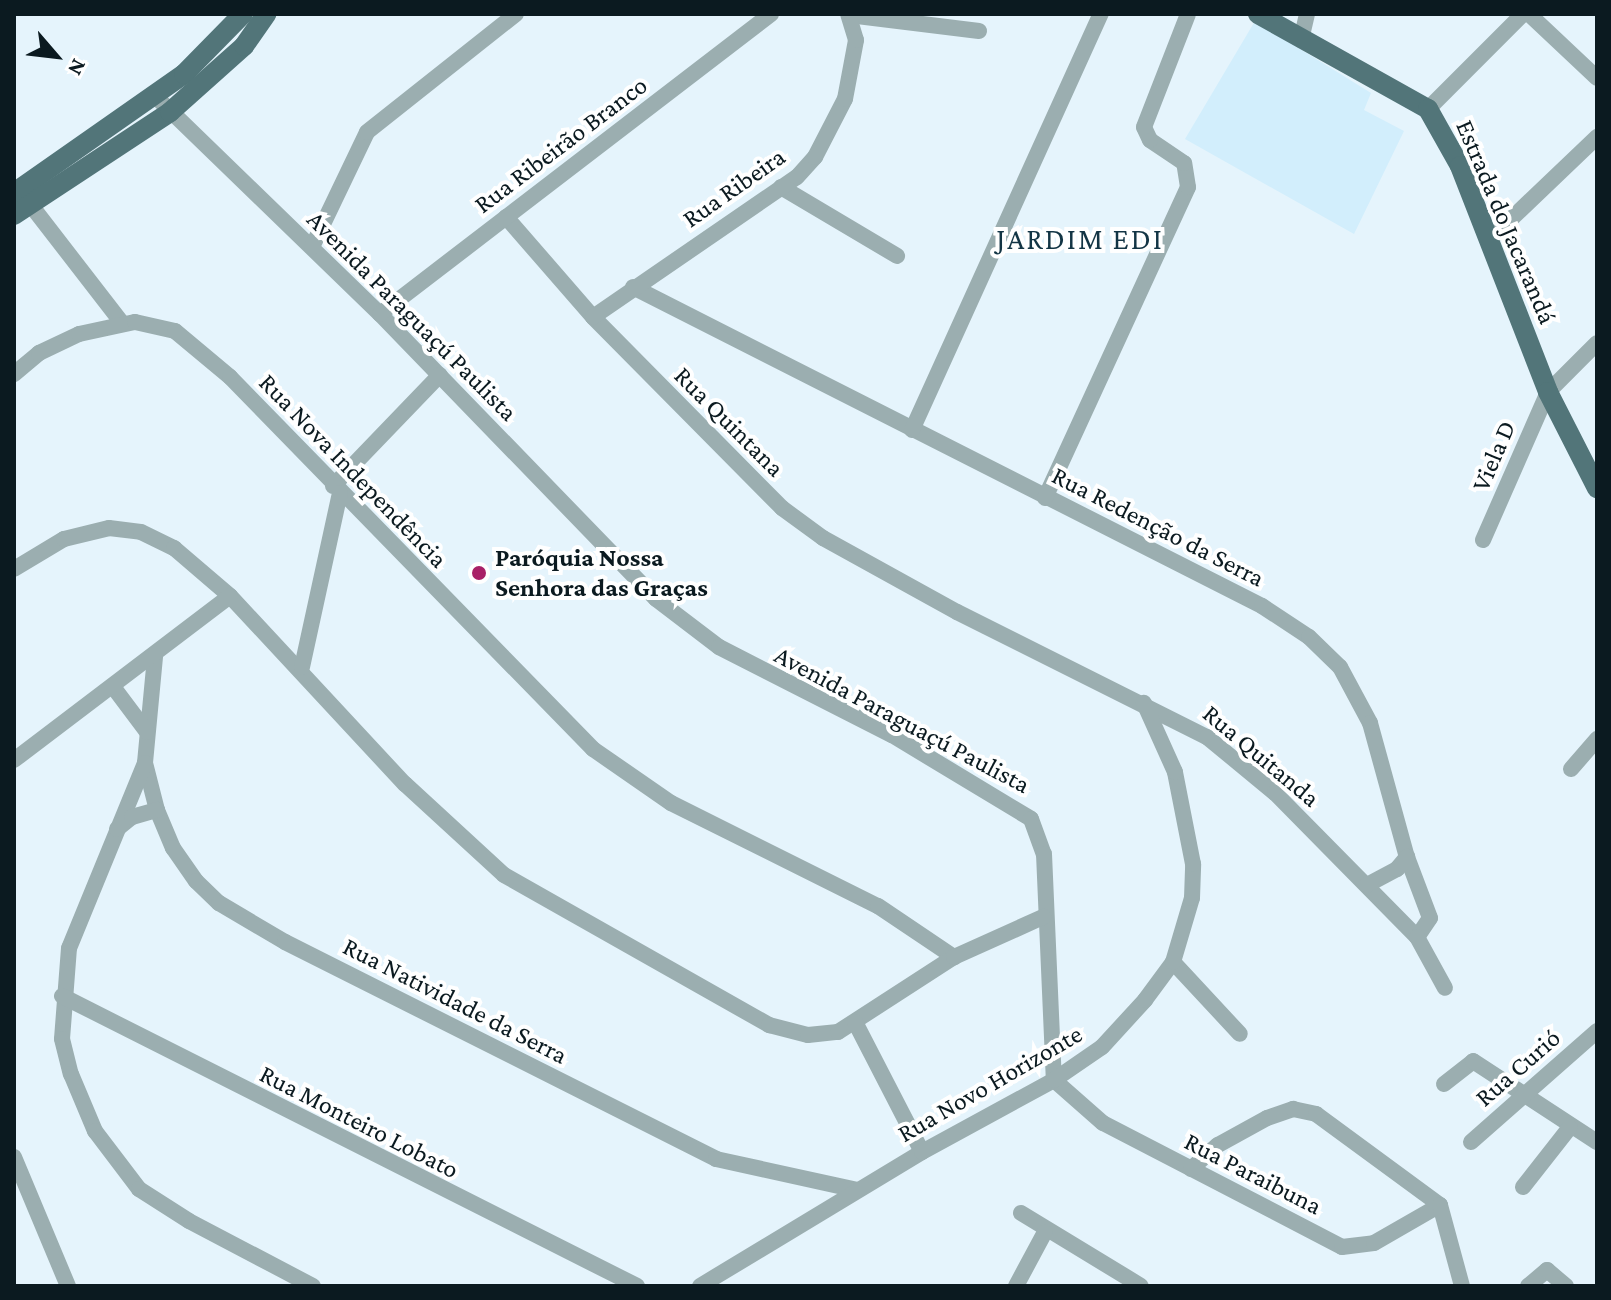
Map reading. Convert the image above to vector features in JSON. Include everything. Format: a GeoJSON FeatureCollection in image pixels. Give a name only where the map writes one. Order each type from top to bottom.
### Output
{"type":"FeatureCollection","features":[{"type":"Feature","properties":{"kind":"main road"},"geometry":{"type":"LineString","coordinates":[[19,204],[170,112],[244,46],[266,14]]}},
{"type":"Feature","properties":{"kind":"main road","name":"Estrada do Jacarandá"},"geometry":{"type":"LineString","coordinates":[[1258,14],[1428,109],[1460,166],[1548,392],[1597,488]]}},
{"type":"Feature","properties":{"kind":"main road"},"geometry":{"type":"LineString","coordinates":[[19,204],[222,41],[240,16]]}},
{"type":"Feature","properties":{"kind":"street"},"geometry":{"type":"LineString","coordinates":[[312,247],[367,132],[516,14]]}},
{"type":"Feature","properties":{"kind":"street","name":"Rua Ribeirão Branco"},"geometry":{"type":"LineString","coordinates":[[380,314],[771,14]]}},
{"type":"Feature","properties":{"kind":"street"},"geometry":{"type":"LineString","coordinates":[[849,14],[979,31]]}},
{"type":"Feature","properties":{"kind":"street","name":"Rua Ribeira"},"geometry":{"type":"LineString","coordinates":[[593,317],[781,187],[815,157],[841,109],[856,40],[849,14]]}},
{"type":"Feature","properties":{"kind":"street"},"geometry":{"type":"LineString","coordinates":[[912,430],[1101,14]]}},
{"type":"Feature","properties":{"kind":"street"},"geometry":{"type":"LineString","coordinates":[[1045,498],[1188,187],[1184,163],[1150,140],[1144,127],[1188,14]]}},
{"type":"Feature","properties":{"kind":"street"},"geometry":{"type":"LineString","coordinates":[[1301,40],[1307,14]]}},
{"type":"Feature","properties":{"kind":"street"},"geometry":{"type":"LineString","coordinates":[[1428,109],[1526,14],[1597,78]]}},
{"type":"Feature","properties":{"kind":"street","name":"Avenida Paraguaçú Paulista"},"geometry":{"type":"LineString","coordinates":[[154,95],[380,314],[646,589],[701,635],[786,685],[892,735],[1018,807],[1041,834],[1054,1080]]}},
{"type":"Feature","properties":{"kind":"street"},"geometry":{"type":"LineString","coordinates":[[1488,241],[1597,137]]}},
{"type":"Feature","properties":{"kind":"street"},"geometry":{"type":"LineString","coordinates":[[781,187],[897,256]]}},
{"type":"Feature","properties":{"kind":"street"},"geometry":{"type":"LineString","coordinates":[[19,204],[122,323]]}},
{"type":"Feature","properties":{"kind":"street","name":"Rua Quintana"},"geometry":{"type":"LineString","coordinates":[[506,217],[593,317],[782,508],[823,538],[957,612]]}},
{"type":"Feature","properties":{"kind":"street","name":"Rua Redenção da Serra"},"geometry":{"type":"LineString","coordinates":[[633,287],[1262,606],[1309,637],[1340,667],[1380,750],[1407,857],[1430,918],[1417,937]]}},
{"type":"Feature","properties":{"kind":"street","name":"Rua Nova Independência"},"geometry":{"type":"LineString","coordinates":[[14,374],[52,347],[122,323],[153,323],[194,343],[593,749],[671,803],[878,906],[954,957]]}},
{"type":"Feature","properties":{"kind":"street"},"geometry":{"type":"LineString","coordinates":[[1548,392],[1597,343]]}},
{"type":"Feature","properties":{"kind":"street"},"geometry":{"type":"LineString","coordinates":[[302,667],[336,490],[440,375]]}},
{"type":"Feature","properties":{"kind":"street","name":"Viela D"},"geometry":{"type":"LineString","coordinates":[[1483,540],[1548,392]]}},
{"type":"Feature","properties":{"kind":"street"},"geometry":{"type":"LineString","coordinates":[[14,569],[64,539],[127,528],[174,548],[230,596],[302,667],[405,784],[504,875],[769,1025],[824,1035],[855,1022],[954,957],[1043,917]]}},
{"type":"Feature","properties":{"kind":"street"},"geometry":{"type":"LineString","coordinates":[[14,760],[155,657],[230,596]]}},
{"type":"Feature","properties":{"kind":"street","name":"Rua Quitanda"},"geometry":{"type":"LineString","coordinates":[[957,612],[1180,719],[1235,759],[1417,937]]}},
{"type":"Feature","properties":{"kind":"street","name":"Rua Natividade da Serra"},"geometry":{"type":"LineString","coordinates":[[155,657],[145,763],[157,810],[196,881],[249,923],[716,1159],[857,1190]]}},
{"type":"Feature","properties":{"kind":"street"},"geometry":{"type":"LineString","coordinates":[[114,688],[147,732]]}},
{"type":"Feature","properties":{"kind":"street","name":"Rua Novo Horizonte"},"geometry":{"type":"LineString","coordinates":[[700,1286],[922,1152],[1054,1080],[1102,1047],[1173,962],[1192,898],[1193,864],[1175,772],[1144,703]]}},
{"type":"Feature","properties":{"kind":"street"},"geometry":{"type":"LineString","coordinates":[[1571,769],[1597,739]]}},
{"type":"Feature","properties":{"kind":"street"},"geometry":{"type":"LineString","coordinates":[[145,763],[69,948],[62,996],[62,1039],[79,1099],[125,1172],[158,1203],[313,1286]]}},
{"type":"Feature","properties":{"kind":"street"},"geometry":{"type":"LineString","coordinates":[[116,830],[132,817],[157,810]]}},
{"type":"Feature","properties":{"kind":"street"},"geometry":{"type":"LineString","coordinates":[[1367,885],[1397,869],[1407,857]]}},
{"type":"Feature","properties":{"kind":"street"},"geometry":{"type":"LineString","coordinates":[[1417,937],[1445,988]]}},
{"type":"Feature","properties":{"kind":"street"},"geometry":{"type":"LineString","coordinates":[[1173,962],[1240,1034]]}},
{"type":"Feature","properties":{"kind":"street","name":"Rua Monteiro Lobato"},"geometry":{"type":"LineString","coordinates":[[62,996],[637,1286]]}},
{"type":"Feature","properties":{"kind":"street"},"geometry":{"type":"LineString","coordinates":[[855,1022],[922,1152]]}},
{"type":"Feature","properties":{"kind":"street","name":"Rua Curió"},"geometry":{"type":"LineString","coordinates":[[1471,1142],[1597,1031]]}},
{"type":"Feature","properties":{"kind":"street"},"geometry":{"type":"LineString","coordinates":[[1444,1084],[1473,1061],[1523,1097],[1597,1142]]}},
{"type":"Feature","properties":{"kind":"street","name":"Rua Paraibuna"},"geometry":{"type":"LineString","coordinates":[[1054,1080],[1103,1123],[1352,1249],[1374,1243],[1440,1205]]}},
{"type":"Feature","properties":{"kind":"street"},"geometry":{"type":"LineString","coordinates":[[1191,1169],[1218,1145],[1267,1118],[1306,1111],[1342,1129],[1440,1205],[1462,1286]]}},
{"type":"Feature","properties":{"kind":"street"},"geometry":{"type":"LineString","coordinates":[[1523,1187],[1570,1127]]}},
{"type":"Feature","properties":{"kind":"street"},"geometry":{"type":"LineString","coordinates":[[14,1157],[68,1286]]}},
{"type":"Feature","properties":{"kind":"street"},"geometry":{"type":"LineString","coordinates":[[1021,1213],[1045,1232],[1141,1286]]}},
{"type":"Feature","properties":{"kind":"street"},"geometry":{"type":"LineString","coordinates":[[1023,1281],[1045,1232]]}},
{"type":"Feature","properties":{"kind":"street"},"geometry":{"type":"LineString","coordinates":[[1528,1286],[1547,1270],[1566,1286]]}},
{"type":"Feature","properties":{"kind":"shaded area"},"geometry":{"type":"Polygon","coordinates":[[[1255,21],[1371,93],[1364,110],[1404,131],[1354,234],[1185,139],[1255,21]]]}},
{"type":"Feature","properties":{"kind":"place","name":"Paróquia Nossa Senhora das Graças"},"geometry":{"type":"Point","coordinates":[479,573]}},
{"type":"Feature","properties":{"kind":"district","name":"JARDIM EDI"},"geometry":{"type":"Point","coordinates":[1080,239]}}]}
